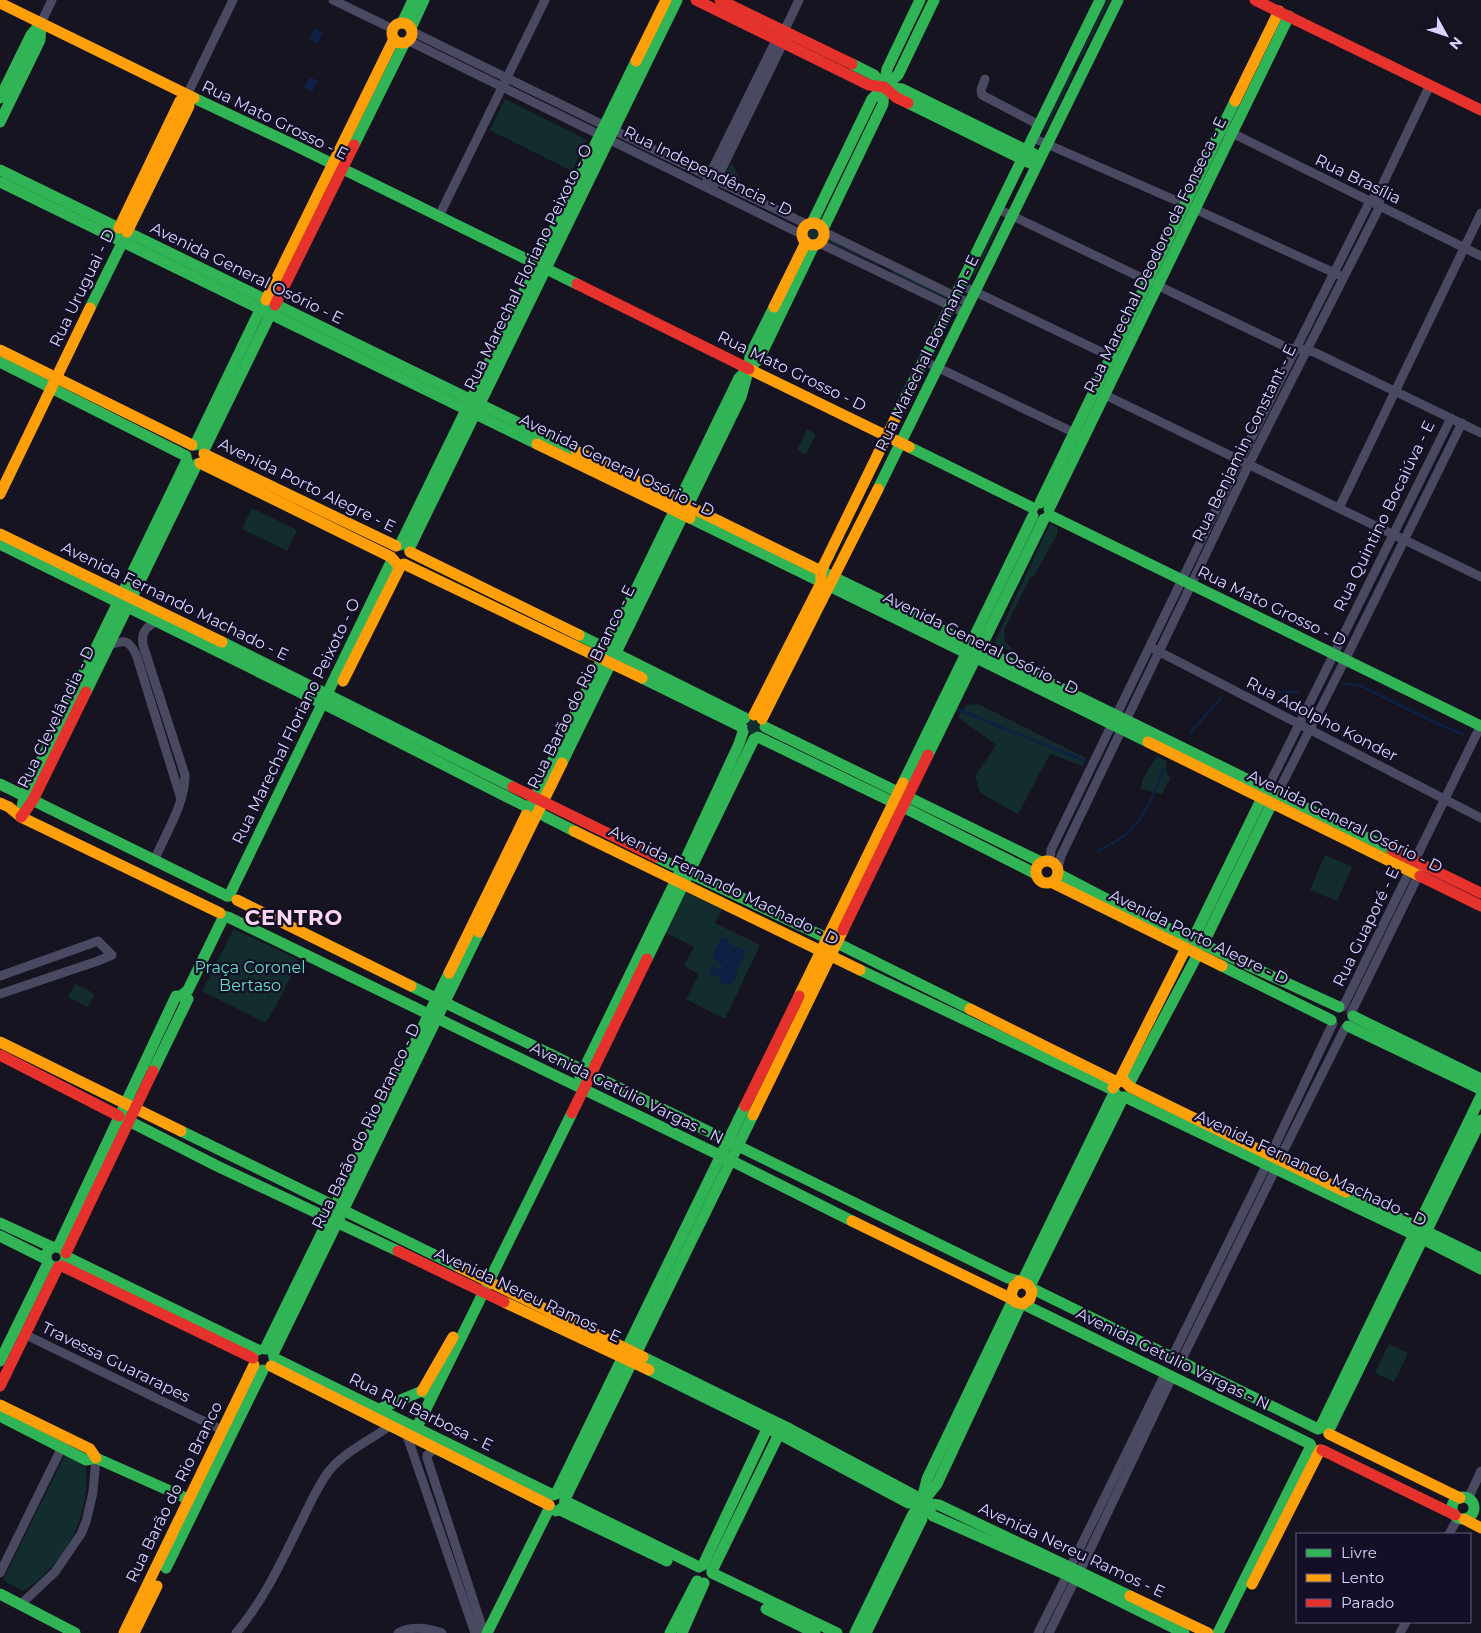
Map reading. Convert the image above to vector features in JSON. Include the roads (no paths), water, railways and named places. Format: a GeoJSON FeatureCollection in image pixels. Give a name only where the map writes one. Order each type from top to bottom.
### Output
{"type":"FeatureCollection","features":[{"type":"Feature","properties":{"kind":"street"},"geometry":{"type":"LineString","coordinates":[[0,122],[7,93],[40,40],[41,23],[52,0]]}},
{"type":"Feature","properties":{"kind":"street","name":"Rua Uruguai - D"},"geometry":{"type":"LineString","coordinates":[[0,473],[50,380],[156,162],[180,101],[186,95],[233,0]]}},
{"type":"Feature","properties":{"kind":"street"},"geometry":{"type":"LineString","coordinates":[[333,0],[404,34],[463,68],[502,87],[607,133]]}},
{"type":"Feature","properties":{"kind":"street","name":"Rua Clevelândia - D"},"geometry":{"type":"LineString","coordinates":[[404,34],[413,0]]}},
{"type":"Feature","properties":{"kind":"street","name":"Rua Clevelândia - D"},"geometry":{"type":"LineString","coordinates":[[21,816],[375,89],[424,0]]}},
{"type":"Feature","properties":{"kind":"street"},"geometry":{"type":"LineString","coordinates":[[439,216],[545,0]]}},
{"type":"Feature","properties":{"kind":"street","name":"Rua Marechal Floriano Peixoto - O"},"geometry":{"type":"LineString","coordinates":[[643,59],[666,0]]}},
{"type":"Feature","properties":{"kind":"street","name":"Rua Marechal Floriano Peixoto - O"},"geometry":{"type":"LineString","coordinates":[[404,548],[643,59],[677,0]]}},
{"type":"Feature","properties":{"kind":"street"},"geometry":{"type":"LineString","coordinates":[[696,0],[783,34],[825,58],[874,75],[897,98],[956,121],[1039,162]]}},
{"type":"Feature","properties":{"kind":"street"},"geometry":{"type":"LineString","coordinates":[[720,0],[743,17]]}},
{"type":"Feature","properties":{"kind":"street"},"geometry":{"type":"LineString","coordinates":[[708,188],[799,0]]}},
{"type":"Feature","properties":{"kind":"street","name":"Rua Barão do Rio Branco - E"},"geometry":{"type":"LineString","coordinates":[[441,999],[719,430],[739,378],[749,368],[750,355],[782,300],[814,234],[852,169],[883,104],[887,69],[920,0]]}},
{"type":"Feature","properties":{"kind":"street","name":"Rua Barão do Rio Branco - E"},"geometry":{"type":"LineString","coordinates":[[814,234],[840,164],[872,99],[898,75],[934,0]]}},
{"type":"Feature","properties":{"kind":"street","name":"Rua Marechal Bormann - E"},"geometry":{"type":"LineString","coordinates":[[827,580],[853,506],[1100,0]]}},
{"type":"Feature","properties":{"kind":"street","name":"Rua Marechal Bormann - E"},"geometry":{"type":"LineString","coordinates":[[417,1427],[427,1394],[450,1342],[482,1285],[683,877],[739,744],[752,723],[827,580],[866,513],[1118,0]]}},
{"type":"Feature","properties":{"kind":"street"},"geometry":{"type":"LineString","coordinates":[[1256,0],[1481,110]]}},
{"type":"Feature","properties":{"kind":"street","name":"Rua Mato Grosso - E"},"geometry":{"type":"LineString","coordinates":[[0,3],[186,95],[292,144],[542,266]]}},
{"type":"Feature","properties":{"kind":"street","name":"Rua Marechal Deodoro da Fonseca - E"},"geometry":{"type":"LineString","coordinates":[[523,1572],[1153,283],[1196,209],[1227,131],[1284,14]]}},
{"type":"Feature","properties":{"kind":"street"},"geometry":{"type":"LineString","coordinates":[[404,34],[468,58],[607,133]]}},
{"type":"Feature","properties":{"kind":"street"},"geometry":{"type":"LineString","coordinates":[[463,68],[468,58]]}},
{"type":"Feature","properties":{"kind":"street"},"geometry":{"type":"LineString","coordinates":[[1071,60],[1085,67]]}},
{"type":"Feature","properties":{"kind":"street"},"geometry":{"type":"LineString","coordinates":[[985,79],[981,90],[982,95],[1040,125]]}},
{"type":"Feature","properties":{"kind":"street","name":"Rua Benjamin Constant - E"},"geometry":{"type":"LineString","coordinates":[[1045,862],[1158,652],[1187,582],[1244,462],[1258,425],[1370,201],[1378,194],[1430,85]]}},
{"type":"Feature","properties":{"kind":"street","name":"Rua Marechal Deodoro da Fonseca - E"},"geometry":{"type":"LineString","coordinates":[[1153,283],[1184,204],[1227,131]]}},
{"type":"Feature","properties":{"kind":"street","name":"Rua Brasília"},"geometry":{"type":"LineString","coordinates":[[1227,131],[1481,256]]}},
{"type":"Feature","properties":{"kind":"street","name":"Rua Independência - D"},"geometry":{"type":"LineString","coordinates":[[607,133],[675,160],[713,178],[768,206],[885,274],[967,308]]}},
{"type":"Feature","properties":{"kind":"street","name":"Rua Independência - D"},"geometry":{"type":"LineString","coordinates":[[607,133],[671,170],[764,215],[890,264],[953,302]]}},
{"type":"Feature","properties":{"kind":"street"},"geometry":{"type":"LineString","coordinates":[[1033,138],[1196,209],[1344,277]]}},
{"type":"Feature","properties":{"kind":"street"},"geometry":{"type":"LineString","coordinates":[[671,170],[675,160]]}},
{"type":"Feature","properties":{"kind":"street"},"geometry":{"type":"LineString","coordinates":[[840,164],[852,169]]}},
{"type":"Feature","properties":{"kind":"street","name":"Avenida General Osório - E"},"geometry":{"type":"LineString","coordinates":[[0,170],[121,235],[473,407]]}},
{"type":"Feature","properties":{"kind":"street","name":"Avenida General Osório - E"},"geometry":{"type":"LineString","coordinates":[[0,182],[121,235]]}},
{"type":"Feature","properties":{"kind":"street"},"geometry":{"type":"LineString","coordinates":[[1378,194],[1380,206]]}},
{"type":"Feature","properties":{"kind":"street"},"geometry":{"type":"LineString","coordinates":[[764,215],[768,206]]}},
{"type":"Feature","properties":{"kind":"street","name":"Rua Benjamin Constant - E"},"geometry":{"type":"LineString","coordinates":[[1244,462],[1266,430],[1380,206]]}},
{"type":"Feature","properties":{"kind":"street"},"geometry":{"type":"LineString","coordinates":[[998,209],[1288,348],[1307,350],[1396,390],[1481,433]]}},
{"type":"Feature","properties":{"kind":"street"},"geometry":{"type":"LineString","coordinates":[[1338,508],[1481,213]]}},
{"type":"Feature","properties":{"kind":"street"},"geometry":{"type":"LineString","coordinates":[[885,274],[890,264]]}},
{"type":"Feature","properties":{"kind":"street","name":"Rua Mato Grosso - D"},"geometry":{"type":"LineString","coordinates":[[542,266],[1481,726]]}},
{"type":"Feature","properties":{"kind":"street"},"geometry":{"type":"LineString","coordinates":[[961,285],[1116,359]]}},
{"type":"Feature","properties":{"kind":"street","name":"Avenida Porto Alegre - E"},"geometry":{"type":"LineString","coordinates":[[0,350],[50,380],[397,562]]}},
{"type":"Feature","properties":{"kind":"street"},"geometry":{"type":"LineString","coordinates":[[924,361],[1079,435]]}},
{"type":"Feature","properties":{"kind":"street","name":"Avenida Porto Alegre - E"},"geometry":{"type":"LineString","coordinates":[[0,362],[50,380]]}},
{"type":"Feature","properties":{"kind":"street","name":"Rua Uruguai - D"},"geometry":{"type":"LineString","coordinates":[[0,494],[50,380]]}},
{"type":"Feature","properties":{"kind":"street"},"geometry":{"type":"LineString","coordinates":[[1100,392],[1481,577]]}},
{"type":"Feature","properties":{"kind":"street","name":"Avenida General Osório - D"},"geometry":{"type":"LineString","coordinates":[[473,407],[1417,868],[1481,893]]}},
{"type":"Feature","properties":{"kind":"street","name":"Rua Quintino Bocaiúva - E"},"geometry":{"type":"LineString","coordinates":[[1025,1285],[1121,1089],[1242,853],[1299,725],[1451,418]]}},
{"type":"Feature","properties":{"kind":"street","name":"Rua Quintino Bocaiúva - E"},"geometry":{"type":"LineString","coordinates":[[1269,796],[1309,730],[1346,660],[1462,423]]}},
{"type":"Feature","properties":{"kind":"street"},"geometry":{"type":"LineString","coordinates":[[1258,425],[1266,430]]}},
{"type":"Feature","properties":{"kind":"street","name":"Avenida Porto Alegre - E"},"geometry":{"type":"LineString","coordinates":[[196,455],[404,548]]}},
{"type":"Feature","properties":{"kind":"street"},"geometry":{"type":"LineString","coordinates":[[1421,478],[1432,484]]}},
{"type":"Feature","properties":{"kind":"street"},"geometry":{"type":"LineString","coordinates":[[853,506],[866,513]]}},
{"type":"Feature","properties":{"kind":"street","name":"Avenida Fernando Machado - E"},"geometry":{"type":"LineString","coordinates":[[0,534],[54,565],[329,701]]}},
{"type":"Feature","properties":{"kind":"street","name":"Avenida Fernando Machado - E"},"geometry":{"type":"LineString","coordinates":[[0,544],[54,565]]}},
{"type":"Feature","properties":{"kind":"street"},"geometry":{"type":"LineString","coordinates":[[397,562],[409,559],[404,548]]}},
{"type":"Feature","properties":{"kind":"street"},"geometry":{"type":"LineString","coordinates":[[609,656],[495,593],[404,548],[390,552],[397,562],[609,656],[752,723],[901,799],[1036,874]]}},
{"type":"Feature","properties":{"kind":"street","name":"Rua Marechal Floriano Peixoto - O"},"geometry":{"type":"LineString","coordinates":[[232,898],[397,562]]}},
{"type":"Feature","properties":{"kind":"street","name":"Rua Benjamin Constant - E"},"geometry":{"type":"LineString","coordinates":[[1057,875],[1061,856],[1149,647],[1187,582]]}},
{"type":"Feature","properties":{"kind":"street"},"geometry":{"type":"LineString","coordinates":[[490,604],[495,593]]}},
{"type":"Feature","properties":{"kind":"street","name":"Rua Clevelândia - D"},"geometry":{"type":"LineString","coordinates":[[29,798],[109,645],[126,600]]}},
{"type":"Feature","properties":{"kind":"street","name":"Avenida Fernando Machado - E"},"geometry":{"type":"LineString","coordinates":[[126,600],[157,621],[329,701]]}},
{"type":"Feature","properties":{"kind":"street"},"geometry":{"type":"LineString","coordinates":[[109,645],[127,624],[141,620],[157,621]]}},
{"type":"Feature","properties":{"kind":"street"},"geometry":{"type":"LineString","coordinates":[[154,861],[181,799],[140,653],[143,634],[147,626],[157,621]]}},
{"type":"Feature","properties":{"kind":"street"},"geometry":{"type":"LineString","coordinates":[[109,645],[122,641],[128,642],[140,653]]}},
{"type":"Feature","properties":{"kind":"street","name":"Rua Adolpho Konder"},"geometry":{"type":"LineString","coordinates":[[1149,647],[1481,818]]}},
{"type":"Feature","properties":{"kind":"street","name":"Avenida Fernando Machado - D"},"geometry":{"type":"LineString","coordinates":[[329,701],[536,806],[683,877],[826,953],[1121,1089]]}},
{"type":"Feature","properties":{"kind":"street"},"geometry":{"type":"LineString","coordinates":[[752,723],[749,738],[756,738],[1045,862],[1054,862],[1057,875],[1043,883],[1038,879],[1036,869],[1045,862]]}},
{"type":"Feature","properties":{"kind":"street","name":"Rua Marechal Bormann - E"},"geometry":{"type":"LineString","coordinates":[[695,851],[756,738],[762,735],[752,723]]}},
{"type":"Feature","properties":{"kind":"street","name":"Rua Guaporé - E"},"geometry":{"type":"LineString","coordinates":[[1176,1359],[1272,1163],[1347,1016],[1417,868],[1445,800],[1481,726]]}},
{"type":"Feature","properties":{"kind":"street","name":"Avenida Getúlio Vargas - N"},"geometry":{"type":"LineString","coordinates":[[0,784],[154,861],[441,999],[1470,1502]]}},
{"type":"Feature","properties":{"kind":"street","name":"Avenida Getúlio Vargas - N"},"geometry":{"type":"LineString","coordinates":[[0,802],[21,816],[579,1088],[727,1158],[874,1232],[1481,1528]]}},
{"type":"Feature","properties":{"kind":"street","name":"Avenida General Osório - D"},"geometry":{"type":"LineString","coordinates":[[1417,868],[1481,906]]}},
{"type":"Feature","properties":{"kind":"street","name":"Avenida Porto Alegre - D"},"geometry":{"type":"LineString","coordinates":[[1057,875],[1195,946],[1332,1022],[1338,1028],[1347,1016]]}},
{"type":"Feature","properties":{"kind":"street","name":"Avenida Fernando Machado - D"},"geometry":{"type":"LineString","coordinates":[[683,877],[832,941],[1121,1089],[1272,1163],[1421,1233],[1481,1258]]}},
{"type":"Feature","properties":{"kind":"street"},"geometry":{"type":"LineString","coordinates":[[222,898],[232,898],[239,910],[235,915],[224,915],[218,908],[218,902],[222,898]]}},
{"type":"Feature","properties":{"kind":"street"},"geometry":{"type":"LineString","coordinates":[[0,1386],[20,1332],[125,1118],[176,996],[181,996],[188,990],[224,915]]}},
{"type":"Feature","properties":{"kind":"street"},"geometry":{"type":"LineString","coordinates":[[0,976],[98,942],[112,954],[98,961],[0,994]]}},
{"type":"Feature","properties":{"kind":"street","name":"Avenida Porto Alegre - D"},"geometry":{"type":"LineString","coordinates":[[1195,946],[1347,1016],[1481,1088]]}},
{"type":"Feature","properties":{"kind":"street","name":"Rua Barão do Rio Branco - D"},"geometry":{"type":"LineString","coordinates":[[324,1249],[330,1222],[339,1208],[441,999]]}},
{"type":"Feature","properties":{"kind":"street"},"geometry":{"type":"LineString","coordinates":[[1332,1022],[1332,1014],[1347,1016]]}},
{"type":"Feature","properties":{"kind":"street","name":"Rua Guaporé - E"},"geometry":{"type":"LineString","coordinates":[[1272,1163],[1332,1022]]}},
{"type":"Feature","properties":{"kind":"street","name":"Avenida Nereu Ramos - E"},"geometry":{"type":"LineString","coordinates":[[0,1042],[339,1208],[482,1285],[798,1434],[914,1494],[921,1503]]}},
{"type":"Feature","properties":{"kind":"street","name":"Avenida Nereu Ramos - E"},"geometry":{"type":"LineString","coordinates":[[0,1055],[330,1222],[482,1285]]}},
{"type":"Feature","properties":{"kind":"street"},"geometry":{"type":"LineString","coordinates":[[1421,1233],[1481,1088]]}},
{"type":"Feature","properties":{"kind":"street"},"geometry":{"type":"LineString","coordinates":[[1323,1431],[1421,1233],[1481,1120]]}},
{"type":"Feature","properties":{"kind":"street","name":"Rua Barão do Rio Branco"},"geometry":{"type":"LineString","coordinates":[[264,1359],[330,1222]]}},
{"type":"Feature","properties":{"kind":"street"},"geometry":{"type":"LineString","coordinates":[[0,1224],[57,1257]]}},
{"type":"Feature","properties":{"kind":"street","name":"Avenida Fernando Machado - D"},"geometry":{"type":"LineString","coordinates":[[1421,1233],[1481,1269]]}},
{"type":"Feature","properties":{"kind":"street"},"geometry":{"type":"LineString","coordinates":[[0,1236],[57,1257]]}},
{"type":"Feature","properties":{"kind":"street","name":"Rua Barão do Rio Branco"},"geometry":{"type":"LineString","coordinates":[[124,1633],[159,1564],[188,1499],[324,1249]]}},
{"type":"Feature","properties":{"kind":"street","name":"Rua Rui Barbosa - E"},"geometry":{"type":"LineString","coordinates":[[57,1257],[264,1359],[436,1448],[557,1503],[704,1574],[837,1633]]}},
{"type":"Feature","properties":{"kind":"street"},"geometry":{"type":"LineString","coordinates":[[855,1633],[913,1514],[937,1484],[1017,1302],[1012,1288],[1025,1285],[1031,1298],[1017,1302]]}},
{"type":"Feature","properties":{"kind":"street"},"geometry":{"type":"LineString","coordinates":[[0,1361],[20,1332]]}},
{"type":"Feature","properties":{"kind":"street","name":"Travessa Guararapes"},"geometry":{"type":"LineString","coordinates":[[20,1332],[226,1432]]}},
{"type":"Feature","properties":{"kind":"street","name":"Avenida Nereu Ramos - E"},"geometry":{"type":"LineString","coordinates":[[630,1356],[908,1503],[939,1505],[1073,1573],[1208,1633]]}},
{"type":"Feature","properties":{"kind":"street","name":"Rua Rui Barbosa - E"},"geometry":{"type":"LineString","coordinates":[[264,1359],[417,1427],[557,1503]]}},
{"type":"Feature","properties":{"kind":"street"},"geometry":{"type":"LineString","coordinates":[[1038,1633],[1053,1604],[1073,1573],[1168,1375]]}},
{"type":"Feature","properties":{"kind":"street"},"geometry":{"type":"LineString","coordinates":[[379,1409],[427,1394]]}},
{"type":"Feature","properties":{"kind":"street"},"geometry":{"type":"LineString","coordinates":[[0,1405],[64,1443],[86,1460],[96,1458],[188,1499]]}},
{"type":"Feature","properties":{"kind":"street"},"geometry":{"type":"LineString","coordinates":[[0,1416],[64,1443]]}},
{"type":"Feature","properties":{"kind":"street"},"geometry":{"type":"LineString","coordinates":[[236,1633],[259,1604],[278,1570],[318,1488],[330,1470],[342,1458],[391,1426]]}},
{"type":"Feature","properties":{"kind":"street"},"geometry":{"type":"LineString","coordinates":[[682,1633],[700,1595],[704,1574],[767,1429]]}},
{"type":"Feature","properties":{"kind":"street"},"geometry":{"type":"LineString","coordinates":[[1227,1633],[1316,1448],[1310,1434],[1323,1431]]}},
{"type":"Feature","properties":{"kind":"street"},"geometry":{"type":"LineString","coordinates":[[1316,1448],[1326,1448],[1330,1442],[1323,1431]]}},
{"type":"Feature","properties":{"kind":"street","name":"Rua Barão do Rio Branco"},"geometry":{"type":"LineString","coordinates":[[134,1633],[226,1432]]}},
{"type":"Feature","properties":{"kind":"street"},"geometry":{"type":"LineString","coordinates":[[406,1433],[475,1633]]}},
{"type":"Feature","properties":{"kind":"street"},"geometry":{"type":"LineString","coordinates":[[670,1633],[704,1574],[778,1434]]}},
{"type":"Feature","properties":{"kind":"street"},"geometry":{"type":"LineString","coordinates":[[0,1573],[64,1443]]}},
{"type":"Feature","properties":{"kind":"street"},"geometry":{"type":"LineString","coordinates":[[436,1448],[426,1458],[486,1633]]}},
{"type":"Feature","properties":{"kind":"street"},"geometry":{"type":"LineString","coordinates":[[758,1448],[769,1454]]}},
{"type":"Feature","properties":{"kind":"street"},"geometry":{"type":"LineString","coordinates":[[1218,1633],[1316,1448]]}},
{"type":"Feature","properties":{"kind":"street"},"geometry":{"type":"LineString","coordinates":[[20,1605],[56,1572],[81,1534],[86,1522],[93,1492],[96,1458]]}},
{"type":"Feature","properties":{"kind":"street"},"geometry":{"type":"LineString","coordinates":[[1470,1502],[1452,1505],[1452,1511],[1459,1517],[1468,1518],[1473,1511],[1470,1502],[1481,1471]]}},
{"type":"Feature","properties":{"kind":"street"},"geometry":{"type":"LineString","coordinates":[[866,1633],[922,1519],[921,1503]]}},
{"type":"Feature","properties":{"kind":"street"},"geometry":{"type":"LineString","coordinates":[[435,1516],[445,1513]]}},
{"type":"Feature","properties":{"kind":"street"},"geometry":{"type":"LineString","coordinates":[[1450,1533],[1459,1517]]}},
{"type":"Feature","properties":{"kind":"street"},"geometry":{"type":"LineString","coordinates":[[486,1633],[523,1572]]}},
{"type":"Feature","properties":{"kind":"street"},"geometry":{"type":"LineString","coordinates":[[497,1633],[523,1572]]}},
{"type":"Feature","properties":{"kind":"street"},"geometry":{"type":"LineString","coordinates":[[1049,1633],[1062,1608],[1073,1573]]}},
{"type":"Feature","properties":{"kind":"street","name":"Avenida Nereu Ramos - E"},"geometry":{"type":"LineString","coordinates":[[1073,1573],[1169,1630],[1184,1633]]}},
{"type":"Feature","properties":{"kind":"street","name":"Rua Rui Barbosa - E"},"geometry":{"type":"LineString","coordinates":[[704,1574],[816,1633]]}},
{"type":"Feature","properties":{"kind":"street"},"geometry":{"type":"LineString","coordinates":[[0,1594],[75,1633]]}},
{"type":"Feature","properties":{"kind":"street"},"geometry":{"type":"LineString","coordinates":[[1053,1604],[1062,1608]]}},
{"type":"Feature","properties":{"kind":"street"},"geometry":{"type":"LineString","coordinates":[[398,1633],[417,1628],[432,1629],[442,1633]]}},
{"type":"Feature","properties":{"kind":"water"},"geometry":{"type":"Polygon","coordinates":[[[315,28],[323,32],[317,44],[309,39],[315,28]]]}},
{"type":"Feature","properties":{"kind":"water"},"geometry":{"type":"Polygon","coordinates":[[[310,77],[318,81],[312,92],[304,88],[310,77]]]}},
{"type":"Feature","properties":{"kind":"water"},"geometry":{"type":"Polygon","coordinates":[[[722,937],[727,939],[730,944],[746,951],[736,973],[735,981],[728,985],[721,983],[719,977],[712,975],[710,970],[713,964],[716,965],[718,970],[723,967],[712,956],[722,937]]]}},
{"type":"Feature","properties":{"kind":"waterway"},"geometry":{"type":"LineString","coordinates":[[1343,684],[1359,685],[1442,726],[1463,734]]}},
{"type":"Feature","properties":{"kind":"waterway"},"geometry":{"type":"LineString","coordinates":[[1278,692],[1298,692]]}},
{"type":"Feature","properties":{"kind":"waterway"},"geometry":{"type":"LineString","coordinates":[[1191,732],[1221,698]]}},
{"type":"Feature","properties":{"kind":"waterway"},"geometry":{"type":"LineString","coordinates":[[957,709],[1085,761]]}},
{"type":"Feature","properties":{"kind":"waterway"},"geometry":{"type":"LineString","coordinates":[[1098,851],[1132,829],[1144,813],[1153,796],[1164,768]]}},
{"type":"Feature","properties":{"kind":"district","name":"CENTRO"},"geometry":{"type":"Point","coordinates":[294,917]}},
{"type":"Feature","properties":{"kind":"park label","name":"Praça Coronel Bertaso"},"geometry":{"type":"Point","coordinates":[250,976]}}]}
